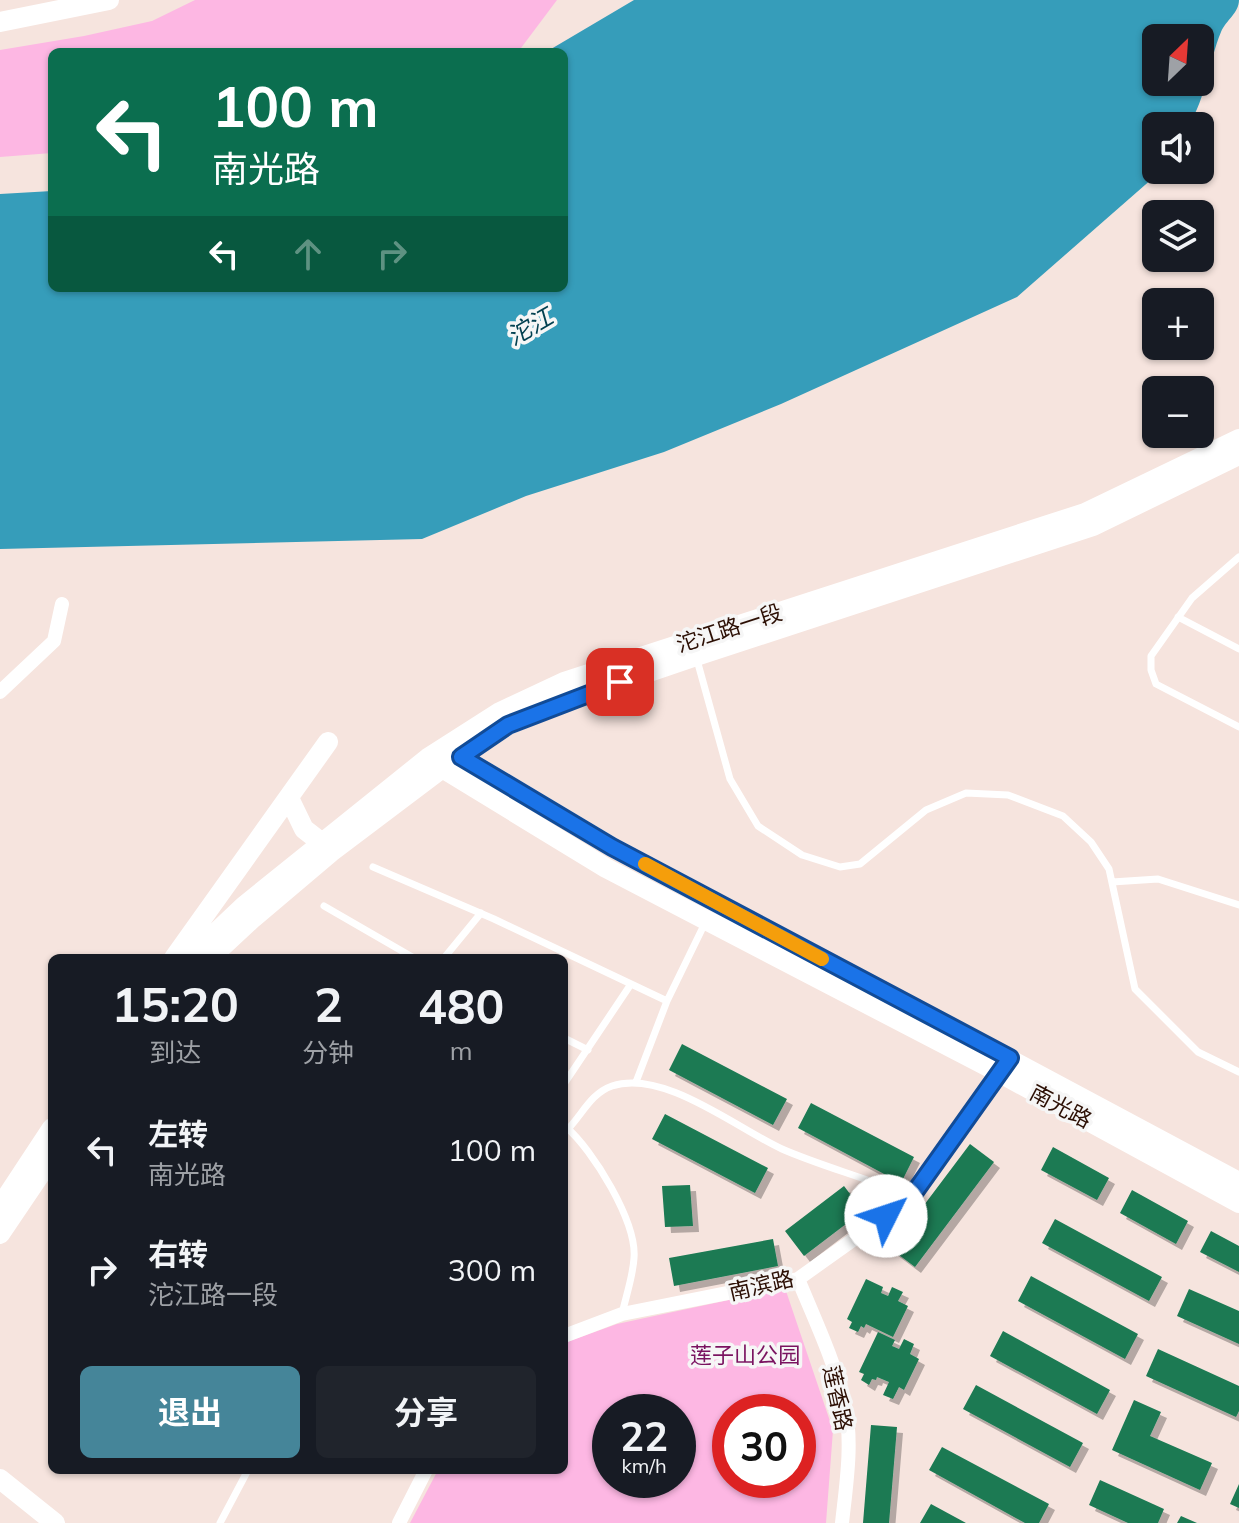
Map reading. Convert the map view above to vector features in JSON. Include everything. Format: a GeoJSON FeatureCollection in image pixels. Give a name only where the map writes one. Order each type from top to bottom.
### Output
{"type":"FeatureCollection","features":[{"type":"Feature","properties":{"kind":"street"},"geometry":{"type":"LineString","coordinates":[[0,22],[109,0]]}},
{"type":"Feature","properties":{"kind":"street","name":"沱江路一段"},"geometry":{"type":"LineString","coordinates":[[461,757],[508,725],[695,647],[1085,513],[1239,439]]}},
{"type":"Feature","properties":{"kind":"street","name":"沱江路一段"},"geometry":{"type":"LineString","coordinates":[[214,954],[434,764],[500,712],[564,682],[695,647],[1093,526],[1239,455]]}},
{"type":"Feature","properties":{"kind":"street"},"geometry":{"type":"LineString","coordinates":[[0,692],[54,641],[62,604]]}},
{"type":"Feature","properties":{"kind":"street"},"geometry":{"type":"LineString","coordinates":[[177,954],[328,742]]}},
{"type":"Feature","properties":{"kind":"street"},"geometry":{"type":"LineString","coordinates":[[434,764],[461,757]]}},
{"type":"Feature","properties":{"kind":"street","name":"南光路"},"geometry":{"type":"LineString","coordinates":[[461,757],[612,847],[1005,1066],[1239,1203]]}},
{"type":"Feature","properties":{"kind":"street","name":"沱江路一段"},"geometry":{"type":"LineString","coordinates":[[193,954],[244,906],[322,843],[434,764]]}},
{"type":"Feature","properties":{"kind":"street","name":"南光路"},"geometry":{"type":"LineString","coordinates":[[434,764],[606,868],[1239,1182]]}},
{"type":"Feature","properties":{"kind":"street"},"geometry":{"type":"LineString","coordinates":[[289,798],[304,829],[322,843]]}},
{"type":"Feature","properties":{"kind":"street","name":"南滨路"},"geometry":{"type":"LineString","coordinates":[[568,1334],[622,1314],[798,1279],[909,1200],[1005,1066]]}},
{"type":"Feature","properties":{"kind":"street"},"geometry":{"type":"LineString","coordinates":[[0,1207],[48,1134]]}},
{"type":"Feature","properties":{"kind":"street"},"geometry":{"type":"LineString","coordinates":[[0,1234],[48,1163]]}},
{"type":"Feature","properties":{"kind":"street","name":"莲香路"},"geometry":{"type":"LineString","coordinates":[[798,1279],[835,1371],[845,1409],[848,1445],[842,1523]]}},
{"type":"Feature","properties":{"kind":"street"},"geometry":{"type":"LineString","coordinates":[[399,1523],[424,1474]]}},
{"type":"Feature","properties":{"kind":"street"},"geometry":{"type":"LineString","coordinates":[[0,1479],[55,1523]]}},
{"type":"Feature","properties":{"kind":"street"},"geometry":{"type":"LineString","coordinates":[[0,1496],[33,1523]]}},
{"type":"Feature","properties":{"kind":"lane"},"geometry":{"type":"LineString","coordinates":[[1239,557],[1192,598],[1151,656],[1151,670],[1156,684],[1239,727]]}},
{"type":"Feature","properties":{"kind":"lane"},"geometry":{"type":"LineString","coordinates":[[1178,617],[1239,649]]}},
{"type":"Feature","properties":{"kind":"lane"},"geometry":{"type":"LineString","coordinates":[[695,647],[730,779],[758,826],[802,855],[840,867],[860,864],[926,810],[966,793],[1008,795],[1063,816],[1091,842],[1109,869],[1135,989],[1198,1052],[1239,1072]]}},
{"type":"Feature","properties":{"kind":"lane"},"geometry":{"type":"LineString","coordinates":[[373,867],[568,954]]}},
{"type":"Feature","properties":{"kind":"lane"},"geometry":{"type":"LineString","coordinates":[[1112,882],[1158,879],[1239,905]]}},
{"type":"Feature","properties":{"kind":"lane"},"geometry":{"type":"LineString","coordinates":[[324,906],[407,954]]}},
{"type":"Feature","properties":{"kind":"lane"},"geometry":{"type":"LineString","coordinates":[[447,954],[481,913]]}},
{"type":"Feature","properties":{"kind":"lane"},"geometry":{"type":"LineString","coordinates":[[636,1082],[667,1001],[706,919]]}},
{"type":"Feature","properties":{"kind":"lane"},"geometry":{"type":"LineString","coordinates":[[568,954],[667,1001]]}},
{"type":"Feature","properties":{"kind":"lane"},"geometry":{"type":"LineString","coordinates":[[568,1078],[631,984]]}},
{"type":"Feature","properties":{"kind":"lane"},"geometry":{"type":"LineString","coordinates":[[568,1040],[588,1050]]}},
{"type":"Feature","properties":{"kind":"lane"},"geometry":{"type":"LineString","coordinates":[[568,1127],[587,1103],[610,1086],[636,1082],[673,1091],[784,1150],[881,1185]]}},
{"type":"Feature","properties":{"kind":"lane"},"geometry":{"type":"LineString","coordinates":[[568,1131],[604,1175],[625,1214],[635,1256],[622,1314]]}},
{"type":"Feature","properties":{"kind":"lane"},"geometry":{"type":"LineString","coordinates":[[220,1523],[246,1474]]}},
{"type":"Feature","properties":{"kind":"green space"},"geometry":{"type":"Polygon","coordinates":[[[195,0],[557,0],[521,48],[48,48],[48,153],[0,157],[0,50],[152,21],[195,0]]]}},
{"type":"Feature","properties":{"kind":"green space","name":"莲子山公园"},"geometry":{"type":"Polygon","coordinates":[[[785,1288],[833,1430],[826,1523],[410,1523],[436,1474],[568,1474],[568,1342],[617,1324],[785,1288]]]}},
{"type":"Feature","properties":{"kind":"water","name":"沱江"},"geometry":{"type":"Polygon","coordinates":[[[634,0],[1239,0],[1237,9],[1221,32],[1214,54],[1214,24],[1142,24],[1142,96],[1201,96],[1195,112],[1142,112],[1142,184],[1146,184],[1017,297],[781,404],[664,452],[526,496],[422,539],[0,549],[0,194],[48,191],[48,292],[568,292],[568,48],[553,48],[634,0]]]}},
{"type":"Feature","properties":{"kind":"building"},"geometry":{"type":"Polygon","coordinates":[[[682,1044],[787,1099],[773,1125],[669,1070],[682,1044]]]}},
{"type":"Feature","properties":{"kind":"building"},"geometry":{"type":"Polygon","coordinates":[[[811,1103],[914,1157],[901,1183],[798,1128],[811,1103]]]}},
{"type":"Feature","properties":{"kind":"building"},"geometry":{"type":"Polygon","coordinates":[[[665,1114],[768,1168],[755,1193],[652,1139],[665,1114]]]}},
{"type":"Feature","properties":{"kind":"building"},"geometry":{"type":"Polygon","coordinates":[[[970,1144],[994,1162],[915,1267],[891,1249],[970,1144]]]}},
{"type":"Feature","properties":{"kind":"building"},"geometry":{"type":"Polygon","coordinates":[[[1053,1147],[1109,1178],[1097,1200],[1041,1170],[1053,1147]]]}},
{"type":"Feature","properties":{"kind":"building"},"geometry":{"type":"Polygon","coordinates":[[[690,1185],[693,1226],[665,1227],[662,1186],[690,1185]]]}},
{"type":"Feature","properties":{"kind":"building"},"geometry":{"type":"Polygon","coordinates":[[[844,1186],[863,1211],[804,1256],[785,1231],[844,1186]]]}},
{"type":"Feature","properties":{"kind":"building"},"geometry":{"type":"Polygon","coordinates":[[[1132,1190],[1188,1221],[1176,1244],[1120,1213],[1132,1190]]]}},
{"type":"Feature","properties":{"kind":"building"},"geometry":{"type":"Polygon","coordinates":[[[1055,1219],[1162,1277],[1149,1301],[1042,1243],[1055,1219]]]}},
{"type":"Feature","properties":{"kind":"building"},"geometry":{"type":"Polygon","coordinates":[[[1211,1231],[1239,1246],[1239,1272],[1200,1252],[1211,1231]]]}},
{"type":"Feature","properties":{"kind":"building"},"geometry":{"type":"Polygon","coordinates":[[[773,1239],[778,1266],[674,1286],[669,1258],[773,1239]]]}},
{"type":"Feature","properties":{"kind":"building"},"geometry":{"type":"Polygon","coordinates":[[[1031,1276],[1138,1334],[1125,1359],[1018,1301],[1031,1276]]]}},
{"type":"Feature","properties":{"kind":"building"},"geometry":{"type":"Polygon","coordinates":[[[866,1279],[883,1287],[881,1293],[888,1296],[892,1287],[903,1292],[898,1301],[908,1306],[893,1337],[866,1324],[858,1332],[849,1328],[852,1322],[847,1319],[866,1279]]]}},
{"type":"Feature","properties":{"kind":"building"},"geometry":{"type":"Polygon","coordinates":[[[1189,1289],[1239,1311],[1239,1344],[1177,1316],[1189,1289]]]}},
{"type":"Feature","properties":{"kind":"building"},"geometry":{"type":"Polygon","coordinates":[[[1003,1331],[1110,1390],[1097,1414],[990,1356],[1003,1331]]]}},
{"type":"Feature","properties":{"kind":"building"},"geometry":{"type":"Polygon","coordinates":[[[878,1332],[895,1340],[892,1346],[899,1349],[904,1339],[914,1344],[910,1354],[919,1359],[904,1390],[899,1387],[893,1399],[883,1395],[889,1382],[877,1377],[869,1385],[861,1380],[864,1374],[859,1372],[878,1332]]]}},
{"type":"Feature","properties":{"kind":"building"},"geometry":{"type":"Polygon","coordinates":[[[1158,1349],[1239,1386],[1239,1411],[1236,1417],[1146,1376],[1158,1349]]]}},
{"type":"Feature","properties":{"kind":"building"},"geometry":{"type":"Polygon","coordinates":[[[976,1385],[1083,1443],[1070,1467],[963,1409],[976,1385]]]}},
{"type":"Feature","properties":{"kind":"building"},"geometry":{"type":"Polygon","coordinates":[[[1134,1400],[1161,1412],[1150,1436],[1212,1463],[1200,1490],[1112,1450],[1134,1400]]]}},
{"type":"Feature","properties":{"kind":"building"},"geometry":{"type":"Polygon","coordinates":[[[871,1425],[897,1427],[889,1523],[863,1523],[871,1425]]]}},
{"type":"Feature","properties":{"kind":"building"},"geometry":{"type":"Polygon","coordinates":[[[942,1447],[1049,1504],[1039,1523],[1025,1523],[929,1470],[942,1447]]]}},
{"type":"Feature","properties":{"kind":"building"},"geometry":{"type":"Polygon","coordinates":[[[1100,1480],[1164,1509],[1158,1523],[1128,1523],[1089,1505],[1100,1480]]]}},
{"type":"Feature","properties":{"kind":"building"},"geometry":{"type":"Polygon","coordinates":[[[1239,1484],[1239,1508],[1230,1504],[1239,1484]]]}},
{"type":"Feature","properties":{"kind":"building"},"geometry":{"type":"Polygon","coordinates":[[[931,1504],[966,1523],[920,1523],[931,1504]]]}},
{"type":"Feature","properties":{"kind":"building"},"geometry":{"type":"Polygon","coordinates":[[[1181,1516],[1197,1523],[1177,1523],[1181,1516]]]}},
{"type":"Feature","properties":{"kind":"slow traffic"},"geometry":{"type":"LineString","coordinates":[[645,864],[822,959]]}},
{"type":"Feature","properties":{"kind":"route"},"geometry":{"type":"LineString","coordinates":[[620,682],[508,725],[461,757],[612,847],[1010,1058],[909,1200],[886,1216]]}}]}
